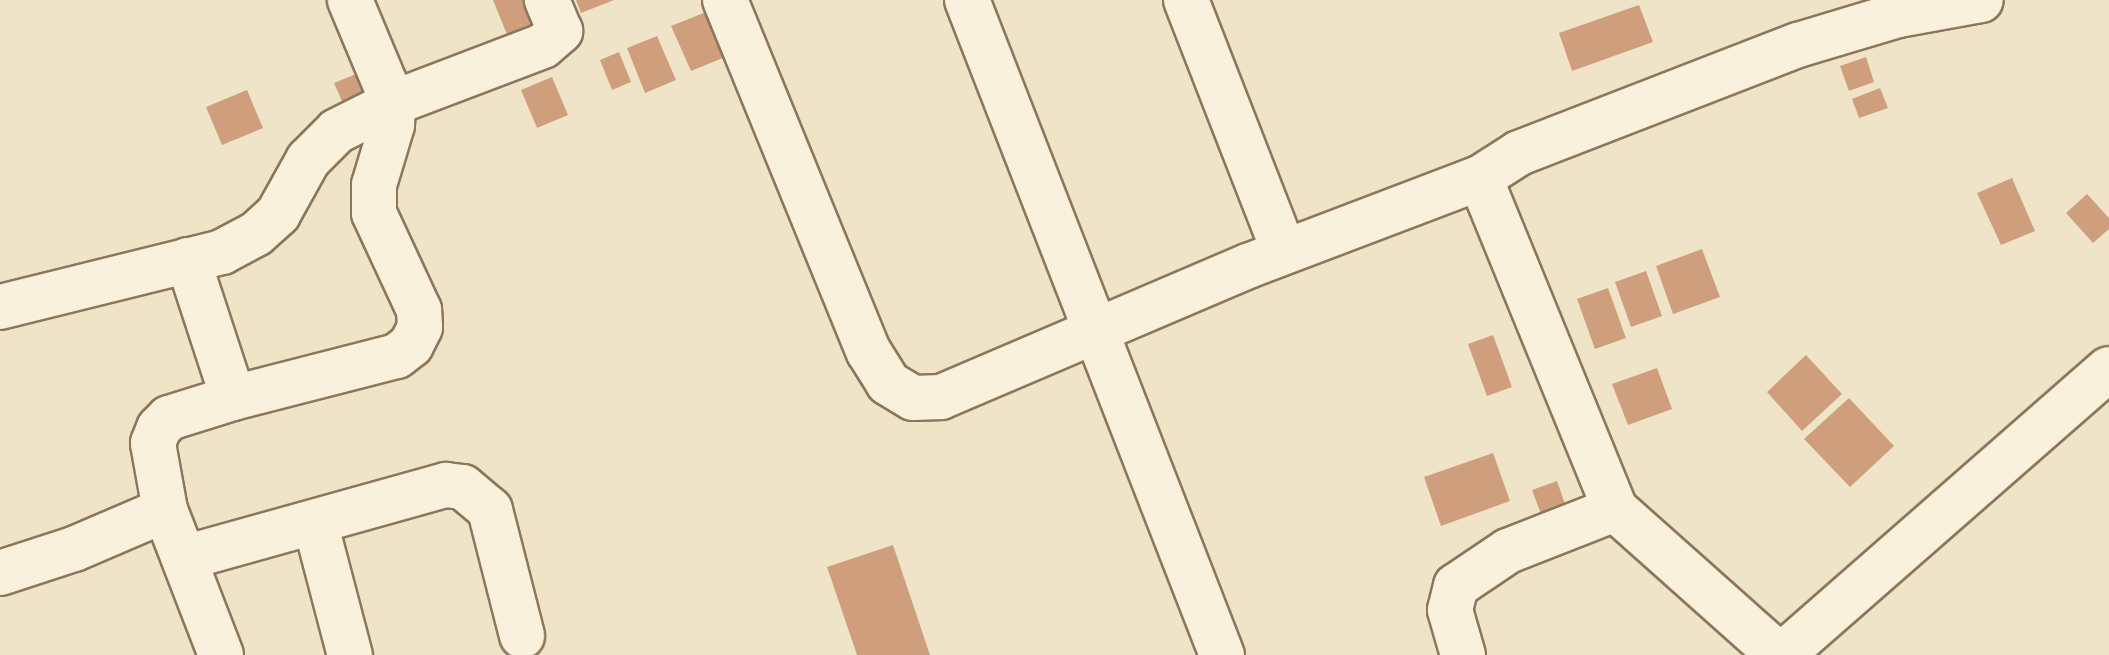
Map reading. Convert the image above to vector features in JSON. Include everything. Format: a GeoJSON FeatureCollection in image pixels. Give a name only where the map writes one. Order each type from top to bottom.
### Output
{"type":"FeatureCollection","features":[{"type":"Feature","properties":{"kind":"street"},"geometry":{"type":"LineString","coordinates":[[221,655],[165,510],[153,443],[159,428],[169,418],[233,398],[397,356],[411,345],[420,327],[419,310],[374,213],[374,185],[392,125],[393,103],[350,0]]}},
{"type":"Feature","properties":{"kind":"street"},"geometry":{"type":"LineString","coordinates":[[0,307],[222,252],[256,234],[278,214],[308,160],[337,131],[393,103],[543,46],[560,31],[547,0]]}},
{"type":"Feature","properties":{"kind":"street"},"geometry":{"type":"LineString","coordinates":[[725,0],[869,352],[888,383],[913,398],[941,397],[1284,251],[1480,178],[1519,153],[1850,13],[1981,0]]}},
{"type":"Feature","properties":{"kind":"street"},"geometry":{"type":"LineString","coordinates":[[967,0],[1222,655]]}},
{"type":"Feature","properties":{"kind":"street"},"geometry":{"type":"LineString","coordinates":[[1186,0],[1284,251]]}},
{"type":"Feature","properties":{"kind":"street"},"geometry":{"type":"LineString","coordinates":[[1480,178],[1615,509],[1781,655],[2109,369]]}},
{"type":"Feature","properties":{"kind":"street"},"geometry":{"type":"LineString","coordinates":[[188,260],[233,398]]}},
{"type":"Feature","properties":{"kind":"street"},"geometry":{"type":"LineString","coordinates":[[184,558],[446,485],[477,494],[490,510],[522,636]]}},
{"type":"Feature","properties":{"kind":"street"},"geometry":{"type":"LineString","coordinates":[[1463,655],[1450,610],[1456,586],[1508,551],[1615,509]]}},
{"type":"Feature","properties":{"kind":"street"},"geometry":{"type":"LineString","coordinates":[[0,573],[165,510]]}},
{"type":"Feature","properties":{"kind":"street"},"geometry":{"type":"LineString","coordinates":[[315,522],[350,655]]}},
{"type":"Feature","properties":{"kind":"building"},"geometry":{"type":"Polygon","coordinates":[[[493,0],[540,0],[550,25],[510,42],[493,0]]]}},
{"type":"Feature","properties":{"kind":"building"},"geometry":{"type":"Polygon","coordinates":[[[576,0],[614,0],[581,13],[576,0]]]}},
{"type":"Feature","properties":{"kind":"building"},"geometry":{"type":"Polygon","coordinates":[[[1639,5],[1653,42],[1572,71],[1559,33],[1639,5]]]}},
{"type":"Feature","properties":{"kind":"building"},"geometry":{"type":"Polygon","coordinates":[[[721,6],[740,51],[691,71],[671,26],[721,6]]]}},
{"type":"Feature","properties":{"kind":"building"},"geometry":{"type":"Polygon","coordinates":[[[657,36],[676,80],[645,93],[627,48],[657,36]]]}},
{"type":"Feature","properties":{"kind":"building"},"geometry":{"type":"Polygon","coordinates":[[[619,52],[631,82],[612,90],[600,60],[619,52]]]}},
{"type":"Feature","properties":{"kind":"building"},"geometry":{"type":"Polygon","coordinates":[[[1866,57],[1874,82],[1849,91],[1840,66],[1866,57]]]}},
{"type":"Feature","properties":{"kind":"building"},"geometry":{"type":"Polygon","coordinates":[[[366,70],[380,104],[349,117],[334,83],[366,70]]]}},
{"type":"Feature","properties":{"kind":"building"},"geometry":{"type":"Polygon","coordinates":[[[552,77],[568,115],[537,128],[521,90],[552,77]]]}},
{"type":"Feature","properties":{"kind":"building"},"geometry":{"type":"Polygon","coordinates":[[[1880,88],[1888,108],[1859,118],[1852,99],[1880,88]]]}},
{"type":"Feature","properties":{"kind":"building"},"geometry":{"type":"Polygon","coordinates":[[[247,90],[263,128],[222,145],[206,107],[247,90]]]}},
{"type":"Feature","properties":{"kind":"building"},"geometry":{"type":"Polygon","coordinates":[[[2012,178],[2035,231],[2001,245],[1977,193],[2012,178]]]}},
{"type":"Feature","properties":{"kind":"building"},"geometry":{"type":"Polygon","coordinates":[[[2087,194],[2109,218],[2109,229],[2093,243],[2066,213],[2087,194]]]}},
{"type":"Feature","properties":{"kind":"building"},"geometry":{"type":"Polygon","coordinates":[[[1702,249],[1720,297],[1673,314],[1656,266],[1702,249]]]}},
{"type":"Feature","properties":{"kind":"building"},"geometry":{"type":"Polygon","coordinates":[[[1646,271],[1662,316],[1631,327],[1615,282],[1646,271]]]}},
{"type":"Feature","properties":{"kind":"building"},"geometry":{"type":"Polygon","coordinates":[[[1608,288],[1626,338],[1595,349],[1577,299],[1608,288]]]}},
{"type":"Feature","properties":{"kind":"building"},"geometry":{"type":"Polygon","coordinates":[[[1493,335],[1512,387],[1487,396],[1468,344],[1493,335]]]}},
{"type":"Feature","properties":{"kind":"building"},"geometry":{"type":"Polygon","coordinates":[[[1806,355],[1842,394],[1802,431],[1767,392],[1806,355]]]}},
{"type":"Feature","properties":{"kind":"building"},"geometry":{"type":"Polygon","coordinates":[[[1657,368],[1672,409],[1628,425],[1612,384],[1657,368]]]}},
{"type":"Feature","properties":{"kind":"building"},"geometry":{"type":"Polygon","coordinates":[[[1849,398],[1894,446],[1850,487],[1804,439],[1849,398]]]}},
{"type":"Feature","properties":{"kind":"building"},"geometry":{"type":"Polygon","coordinates":[[[1493,453],[1510,501],[1441,526],[1424,477],[1493,453]]]}},
{"type":"Feature","properties":{"kind":"building"},"geometry":{"type":"Polygon","coordinates":[[[1557,481],[1571,521],[1547,530],[1532,490],[1557,481]]]}},
{"type":"Feature","properties":{"kind":"building"},"geometry":{"type":"Polygon","coordinates":[[[893,545],[930,655],[857,655],[827,567],[893,545]]]}}]}
